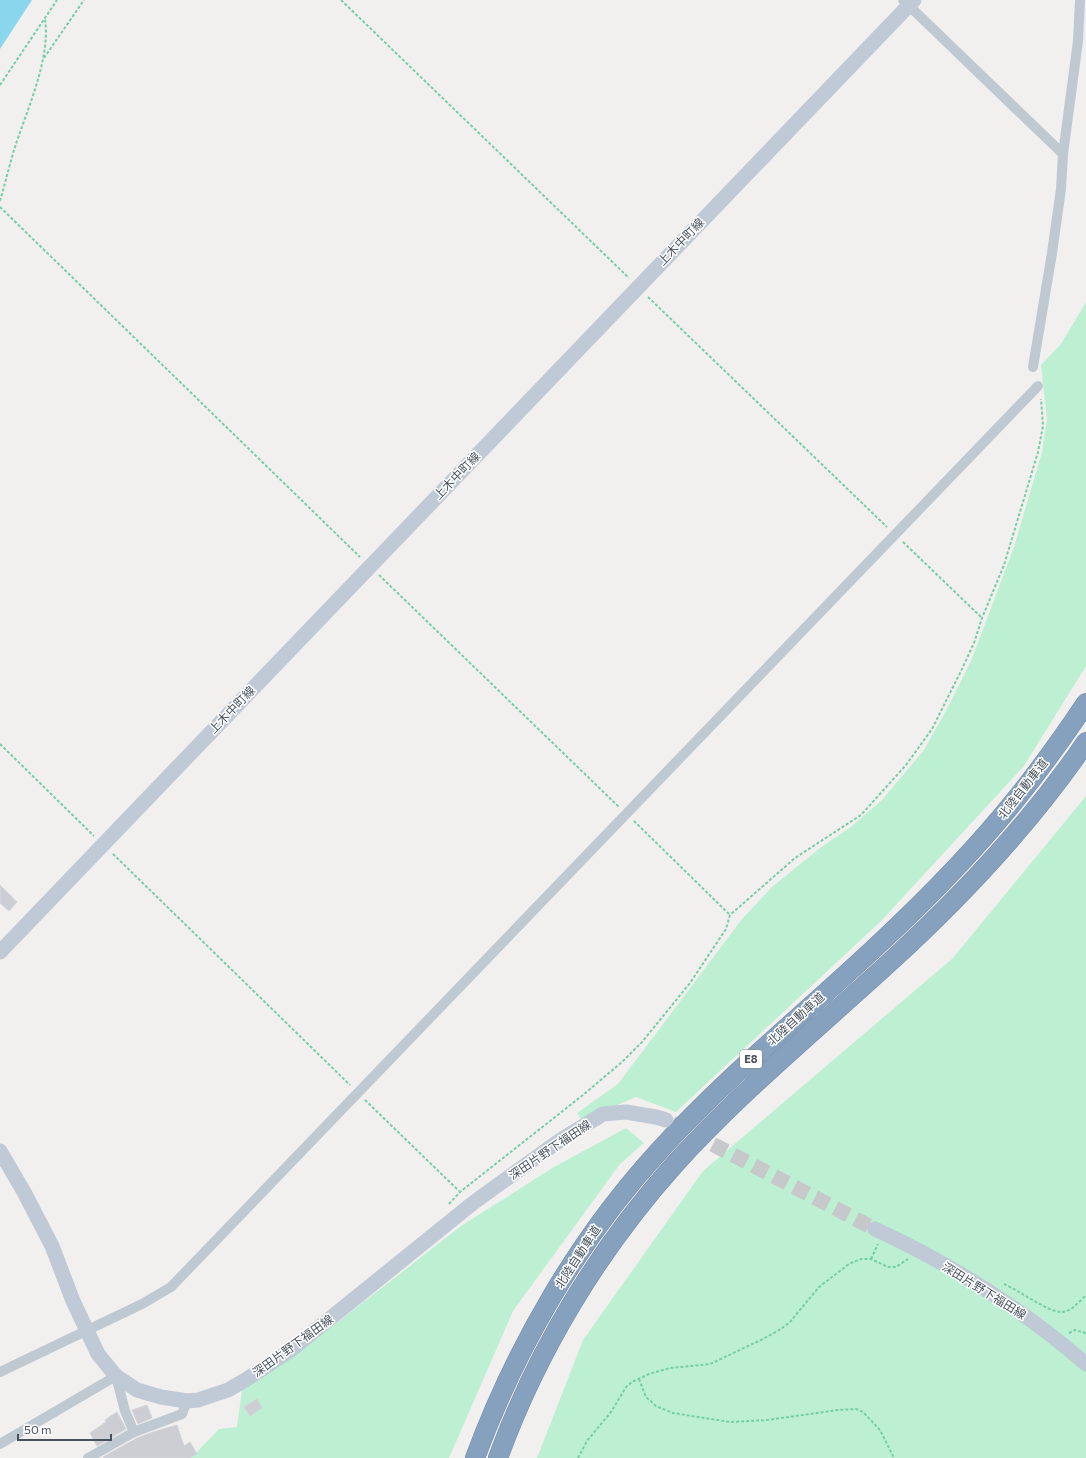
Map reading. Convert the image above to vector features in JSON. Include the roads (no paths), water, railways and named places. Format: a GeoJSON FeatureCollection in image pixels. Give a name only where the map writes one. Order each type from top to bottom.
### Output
{"type":"FeatureCollection","features":[{"type":"Feature","properties":{"kind":"highway","name":"北陸自動車道"},"geometry":{"type":"LineString","coordinates":[[475,1458],[509,1376],[539,1320],[572,1263],[612,1207],[658,1152],[707,1101],[754,1056],[880,943],[974,848],[1017,798],[1060,742],[1086,703]]}},
{"type":"Feature","properties":{"kind":"highway","name":"北陸自動車道"},"geometry":{"type":"LineString","coordinates":[[498,1458],[528,1385],[560,1325],[594,1270],[632,1218],[674,1166],[719,1119],[768,1072],[940,915],[1032,814],[1086,742]]}},
{"type":"Feature","properties":{"kind":"main road","name":"上木中町線"},"geometry":{"type":"LineString","coordinates":[[0,952],[638,287],[909,2]]}},
{"type":"Feature","properties":{"kind":"main road","name":"深田片野下福田線"},"geometry":{"type":"LineString","coordinates":[[0,1152],[24,1192],[52,1246],[73,1301],[98,1354],[116,1376],[136,1390],[161,1397],[187,1401],[198,1400],[228,1390],[291,1350],[474,1203],[559,1141],[603,1114],[626,1112],[666,1120]]}},
{"type":"Feature","properties":{"kind":"main road","name":"深田片野下福田線"},"geometry":{"type":"LineString","coordinates":[[875,1229],[919,1251],[999,1297],[1061,1342],[1086,1364]]}},
{"type":"Feature","properties":{"kind":"street"},"geometry":{"type":"LineString","coordinates":[[1033,367],[1062,189],[1063,154],[1082,42],[1080,0]]}},
{"type":"Feature","properties":{"kind":"street"},"geometry":{"type":"LineString","coordinates":[[909,2],[1063,154]]}},
{"type":"Feature","properties":{"kind":"street"},"geometry":{"type":"LineString","coordinates":[[0,1372],[142,1304],[171,1287],[1038,386]]}},
{"type":"Feature","properties":{"kind":"street"},"geometry":{"type":"LineString","coordinates":[[0,1444],[116,1376],[125,1411],[134,1432]]}},
{"type":"Feature","properties":{"kind":"street"},"geometry":{"type":"LineString","coordinates":[[88,1458],[134,1432],[182,1414],[187,1401]]}},
{"type":"Feature","properties":{"kind":"water"},"geometry":{"type":"Polygon","coordinates":[[[0,0],[32,0],[0,49],[0,0]]]}},
{"type":"Feature","properties":{"kind":"tunnel"},"geometry":{"type":"LineString","coordinates":[[672,1123],[875,1229]]}}]}
